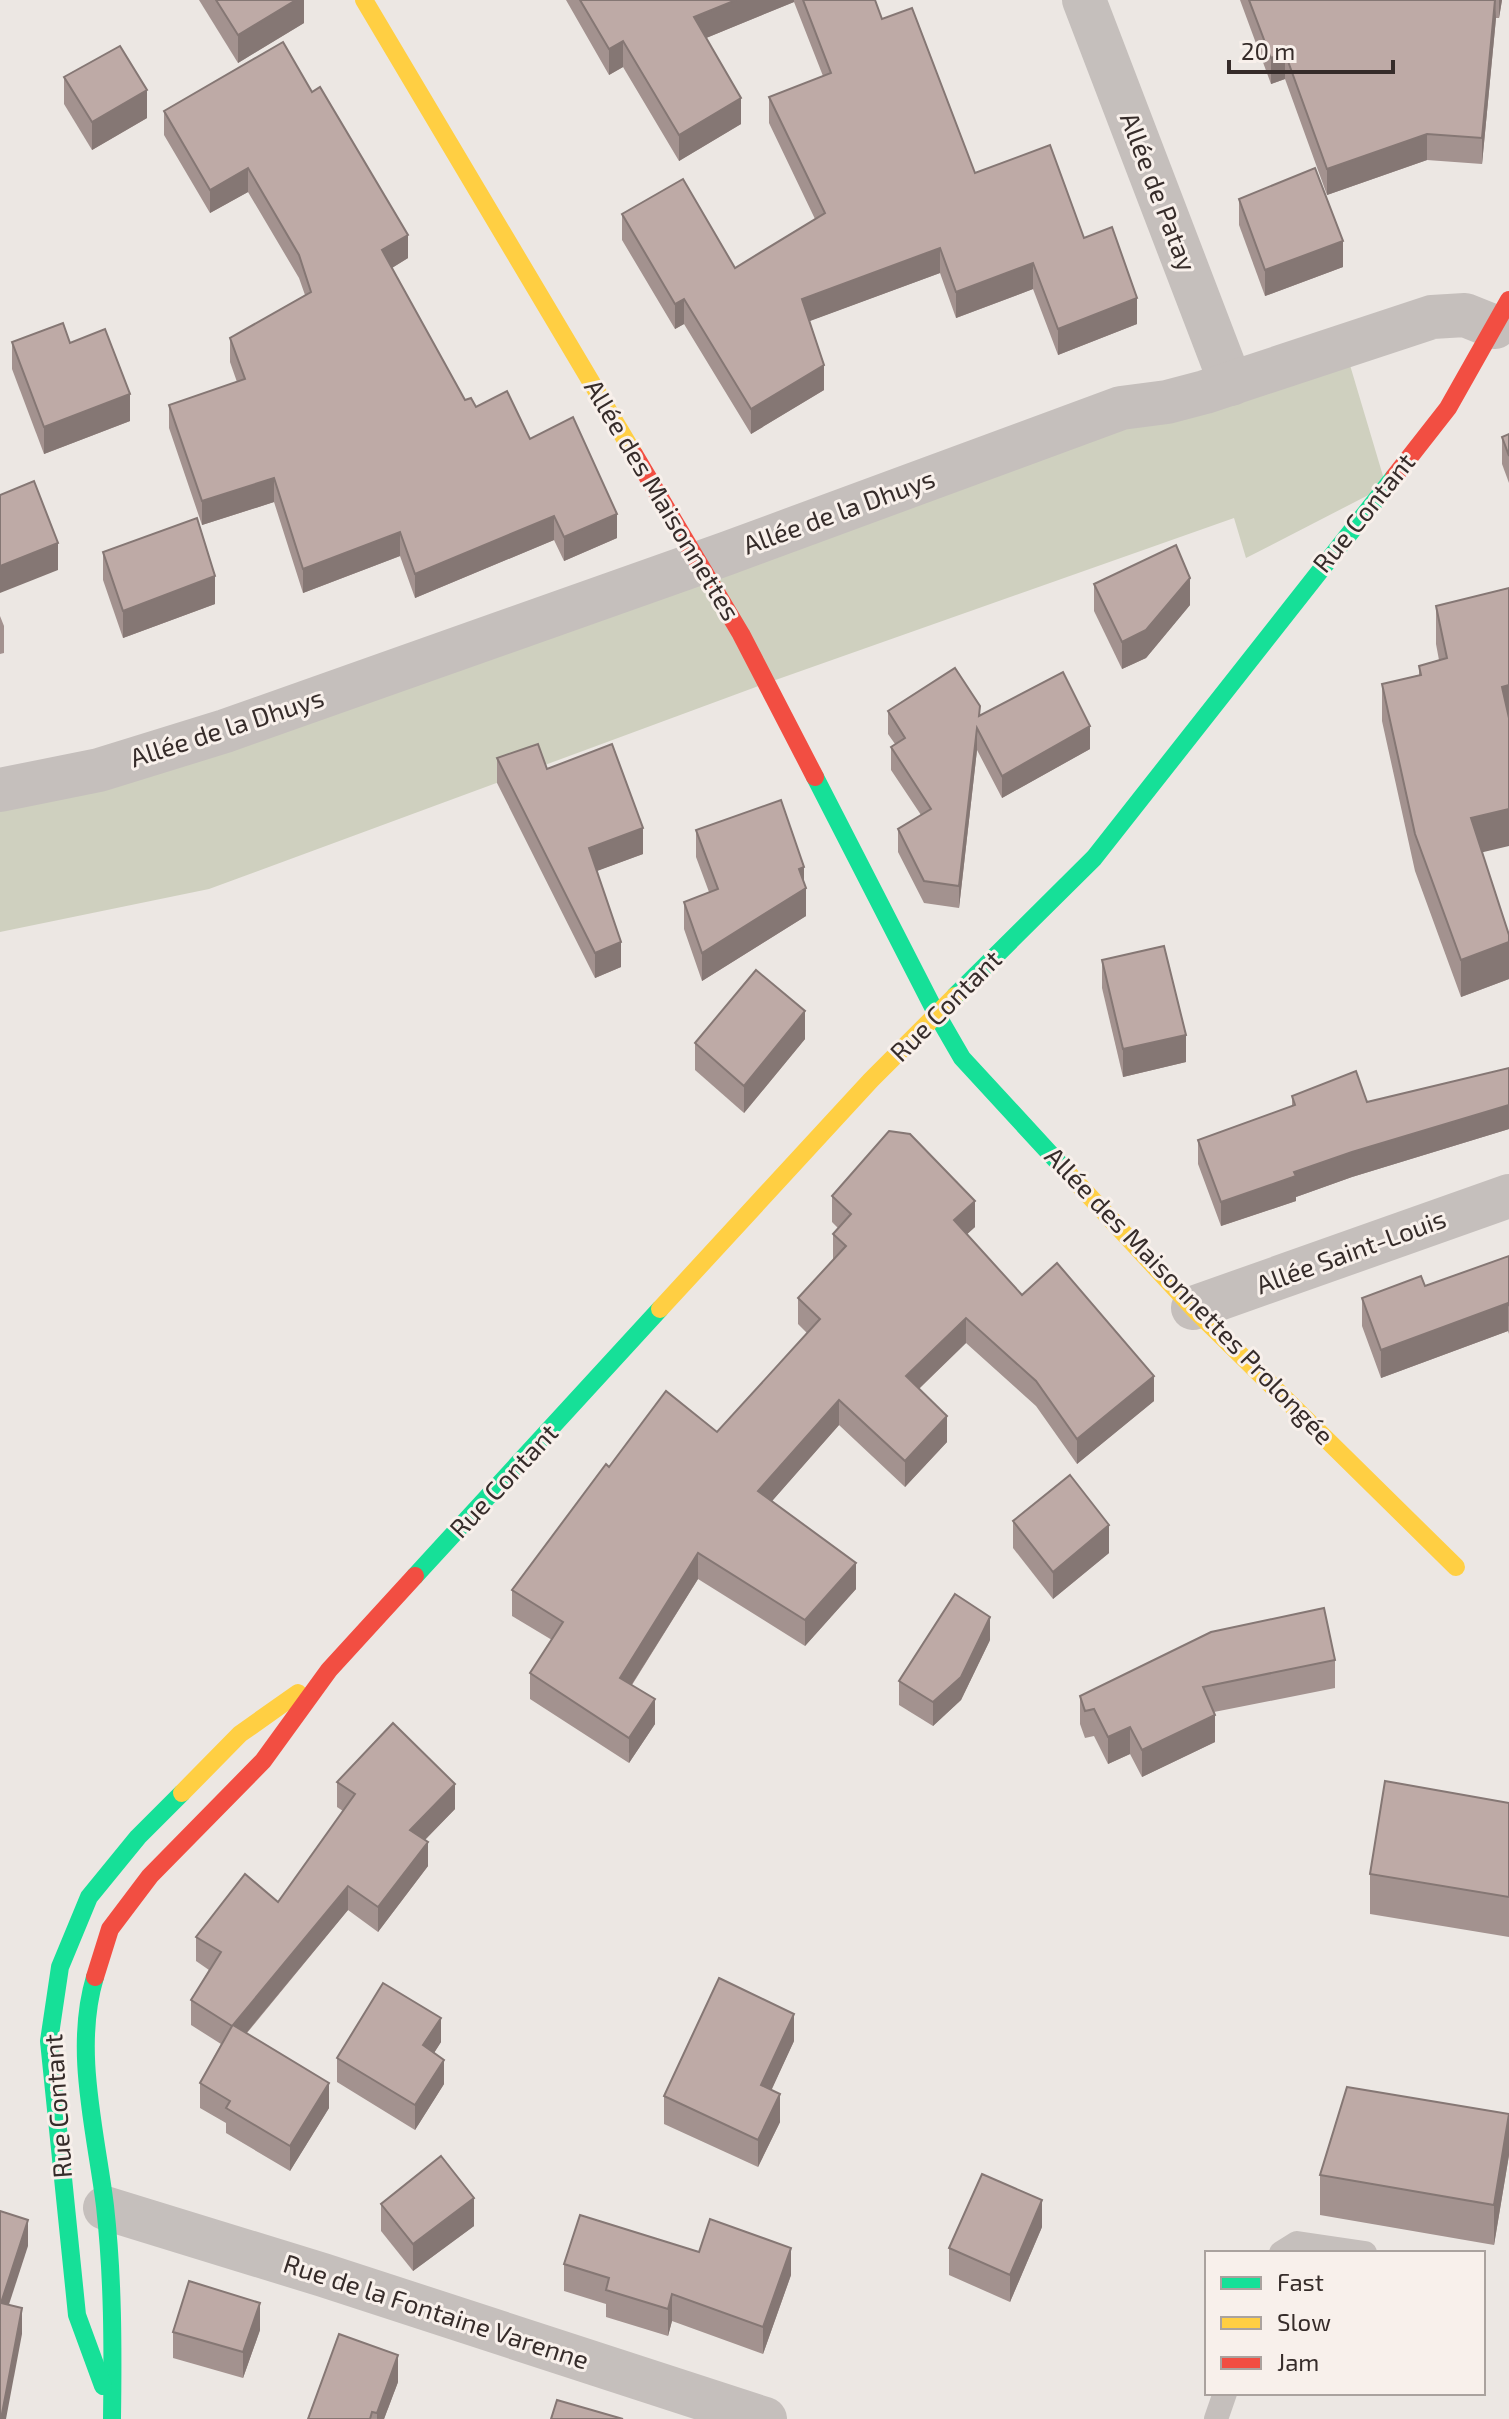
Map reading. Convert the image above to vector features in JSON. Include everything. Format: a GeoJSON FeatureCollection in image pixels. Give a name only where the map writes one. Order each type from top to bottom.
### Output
{"type":"FeatureCollection","features":[{"type":"Feature","properties":{"kind":"main road","name":"Allée des Maisonnettes"},"geometry":{"type":"LineString","coordinates":[[364,0],[741,634],[936,1013]]}},
{"type":"Feature","properties":{"kind":"main road","name":"Rue Contant"},"geometry":{"type":"LineString","coordinates":[[112,2413],[114,2314],[105,2208],[86,2062],[90,1995],[110,1929],[150,1876],[263,1761],[329,1670],[871,1080],[1094,858],[1448,408],[1501,326]]}},
{"type":"Feature","properties":{"kind":"main road","name":"Allée des Maisonnettes Prolongée"},"geometry":{"type":"LineString","coordinates":[[936,1013],[962,1058],[1193,1308],[1456,1567]]}},
{"type":"Feature","properties":{"kind":"main road","name":"Rue Contant"},"geometry":{"type":"LineString","coordinates":[[112,2413],[77,2315],[49,2041],[60,1967],[89,1897],[138,1837],[240,1734],[329,1670]]}},
{"type":"Feature","properties":{"kind":"street","name":"Allée de Patay"},"geometry":{"type":"LineString","coordinates":[[1084,0],[1231,384]]}},
{"type":"Feature","properties":{"kind":"street","name":"Allée de la Dhuys"},"geometry":{"type":"LineString","coordinates":[[0,790],[99,770],[225,731],[699,564],[1121,408],[1167,402],[1231,384],[1432,317],[1465,315],[1501,326]]}},
{"type":"Feature","properties":{"kind":"street","name":"Allée Saint-Louis"},"geometry":{"type":"LineString","coordinates":[[1193,1308],[1509,1196]]}},
{"type":"Feature","properties":{"kind":"street","name":"Rue de la Fontaine Varenne"},"geometry":{"type":"LineString","coordinates":[[105,2208],[323,2275],[765,2419]]}},
{"type":"Feature","properties":{"kind":"lane"},"geometry":{"type":"LineString","coordinates":[[1284,2251],[1297,2243],[1351,2251]]}},
{"type":"Feature","properties":{"kind":"lane"},"geometry":{"type":"LineString","coordinates":[[1216,2419],[1224,2395]]}},
{"type":"Feature","properties":{"kind":"green space"},"geometry":{"type":"Polygon","coordinates":[[[1344,345],[1386,486],[1246,558],[1234,518],[767,683],[209,889],[0,932],[0,790],[1344,345]]]}},
{"type":"Feature","properties":{"kind":"building"},"geometry":{"type":"Polygon","coordinates":[[[216,0],[296,0],[238,35],[216,0]]]}},
{"type":"Feature","properties":{"kind":"building"},"geometry":{"type":"Polygon","coordinates":[[[580,0],[736,0],[694,17],[741,98],[679,135],[623,41],[609,49],[580,0]]]}},
{"type":"Feature","properties":{"kind":"building"},"geometry":{"type":"Polygon","coordinates":[[[803,0],[875,0],[882,19],[912,8],[975,173],[1050,145],[1084,238],[1112,227],[1137,298],[1058,329],[1033,263],[956,292],[940,248],[802,299],[824,365],[751,409],[684,299],[675,304],[622,214],[683,179],[735,268],[825,213],[769,97],[831,73],[803,0]]]}},
{"type":"Feature","properties":{"kind":"building"},"geometry":{"type":"Polygon","coordinates":[[[1249,0],[1495,0],[1482,138],[1427,134],[1327,169],[1285,53],[1271,58],[1249,0]]]}},
{"type":"Feature","properties":{"kind":"building"},"geometry":{"type":"Polygon","coordinates":[[[283,42],[312,92],[320,87],[408,235],[382,250],[465,400],[471,398],[476,407],[507,391],[530,439],[573,417],[617,514],[564,537],[554,516],[415,574],[400,532],[303,569],[274,478],[202,501],[169,405],[245,379],[230,338],[311,292],[299,255],[248,168],[210,190],[164,111],[283,42]]]}},
{"type":"Feature","properties":{"kind":"building"},"geometry":{"type":"Polygon","coordinates":[[[120,46],[147,90],[92,122],[64,77],[120,46]]]}},
{"type":"Feature","properties":{"kind":"building"},"geometry":{"type":"Polygon","coordinates":[[[1315,168],[1343,241],[1265,270],[1239,199],[1315,168]]]}},
{"type":"Feature","properties":{"kind":"building"},"geometry":{"type":"Polygon","coordinates":[[[63,323],[70,343],[105,329],[130,394],[44,427],[12,342],[63,323]]]}},
{"type":"Feature","properties":{"kind":"building"},"geometry":{"type":"Polygon","coordinates":[[[1509,434],[1509,456],[1502,437],[1509,434]]]}},
{"type":"Feature","properties":{"kind":"building"},"geometry":{"type":"Polygon","coordinates":[[[34,481],[58,543],[0,566],[0,495],[34,481]]]}},
{"type":"Feature","properties":{"kind":"building"},"geometry":{"type":"Polygon","coordinates":[[[197,518],[215,576],[123,611],[103,552],[197,518]]]}},
{"type":"Feature","properties":{"kind":"building"},"geometry":{"type":"Polygon","coordinates":[[[1176,545],[1190,578],[1146,630],[1122,642],[1094,584],[1176,545]]]}},
{"type":"Feature","properties":{"kind":"building"},"geometry":{"type":"Polygon","coordinates":[[[1509,588],[1509,685],[1502,687],[1509,718],[1509,809],[1471,818],[1509,942],[1461,960],[1415,834],[1382,684],[1421,675],[1419,666],[1447,658],[1436,606],[1509,588]]]}},
{"type":"Feature","properties":{"kind":"building"},"geometry":{"type":"Polygon","coordinates":[[[955,668],[980,706],[979,716],[1063,672],[1090,726],[1002,776],[977,728],[959,886],[924,881],[898,829],[931,809],[891,747],[905,738],[888,711],[955,668]]]}},
{"type":"Feature","properties":{"kind":"building"},"geometry":{"type":"Polygon","coordinates":[[[538,744],[547,769],[612,744],[643,828],[589,848],[621,942],[595,953],[497,758],[538,744]]]}},
{"type":"Feature","properties":{"kind":"building"},"geometry":{"type":"Polygon","coordinates":[[[781,800],[804,867],[799,869],[806,888],[702,953],[684,902],[718,889],[696,830],[781,800]]]}},
{"type":"Feature","properties":{"kind":"building"},"geometry":{"type":"Polygon","coordinates":[[[1164,946],[1186,1035],[1123,1049],[1102,960],[1164,946]]]}},
{"type":"Feature","properties":{"kind":"building"},"geometry":{"type":"Polygon","coordinates":[[[756,970],[805,1011],[744,1086],[695,1043],[756,970]]]}},
{"type":"Feature","properties":{"kind":"building"},"geometry":{"type":"Polygon","coordinates":[[[1509,1068],[1509,1105],[1352,1152],[1294,1172],[1296,1176],[1221,1202],[1198,1140],[1295,1105],[1292,1096],[1356,1071],[1367,1102],[1509,1068]]]}},
{"type":"Feature","properties":{"kind":"building"},"geometry":{"type":"Polygon","coordinates":[[[889,1131],[910,1134],[975,1201],[954,1220],[1022,1295],[1057,1263],[1154,1376],[1077,1439],[1036,1381],[966,1318],[906,1376],[947,1416],[905,1461],[839,1400],[758,1491],[856,1563],[805,1620],[698,1553],[620,1678],[655,1699],[629,1738],[530,1673],[563,1622],[512,1590],[606,1464],[609,1467],[666,1391],[717,1432],[820,1319],[798,1298],[846,1246],[833,1234],[851,1214],[832,1196],[889,1131]]]}},
{"type":"Feature","properties":{"kind":"building"},"geometry":{"type":"Polygon","coordinates":[[[1509,1256],[1509,1306],[1508,1303],[1381,1350],[1362,1298],[1421,1276],[1425,1286],[1509,1256]]]}},
{"type":"Feature","properties":{"kind":"building"},"geometry":{"type":"Polygon","coordinates":[[[1070,1475],[1109,1525],[1053,1572],[1013,1521],[1070,1475]]]}},
{"type":"Feature","properties":{"kind":"building"},"geometry":{"type":"Polygon","coordinates":[[[955,1594],[990,1617],[961,1677],[933,1702],[899,1681],[955,1594]]]}},
{"type":"Feature","properties":{"kind":"building"},"geometry":{"type":"Polygon","coordinates":[[[1324,1608],[1335,1660],[1203,1687],[1215,1715],[1142,1750],[1130,1727],[1108,1737],[1094,1709],[1085,1711],[1080,1696],[1211,1632],[1324,1608]]]}},
{"type":"Feature","properties":{"kind":"building"},"geometry":{"type":"Polygon","coordinates":[[[393,1723],[455,1784],[410,1830],[428,1842],[378,1907],[348,1886],[233,2025],[329,2083],[290,2146],[226,2108],[230,2101],[200,2083],[232,2026],[191,2000],[221,1952],[196,1937],[245,1874],[278,1902],[355,1794],[337,1782],[393,1723]]]}},
{"type":"Feature","properties":{"kind":"building"},"geometry":{"type":"Polygon","coordinates":[[[1385,1781],[1509,1803],[1509,1897],[1370,1874],[1385,1781]]]}},
{"type":"Feature","properties":{"kind":"building"},"geometry":{"type":"Polygon","coordinates":[[[719,1978],[794,2014],[761,2085],[780,2094],[758,2140],[664,2096],[719,1978]]]}},
{"type":"Feature","properties":{"kind":"building"},"geometry":{"type":"Polygon","coordinates":[[[383,1983],[441,2018],[423,2045],[444,2060],[415,2105],[337,2058],[383,1983]]]}},
{"type":"Feature","properties":{"kind":"building"},"geometry":{"type":"Polygon","coordinates":[[[1347,2087],[1509,2114],[1494,2205],[1320,2175],[1347,2087]]]}},
{"type":"Feature","properties":{"kind":"building"},"geometry":{"type":"Polygon","coordinates":[[[441,2156],[474,2198],[413,2244],[381,2204],[441,2156]]]}},
{"type":"Feature","properties":{"kind":"building"},"geometry":{"type":"Polygon","coordinates":[[[982,2174],[1042,2200],[1010,2275],[949,2248],[982,2174]]]}},
{"type":"Feature","properties":{"kind":"building"},"geometry":{"type":"Polygon","coordinates":[[[0,2211],[28,2220],[1,2303],[22,2308],[1,2419],[0,2419],[0,2211]]]}},
{"type":"Feature","properties":{"kind":"building"},"geometry":{"type":"Polygon","coordinates":[[[580,2215],[699,2252],[710,2219],[791,2248],[763,2327],[672,2294],[668,2309],[606,2290],[609,2278],[564,2264],[580,2215]]]}},
{"type":"Feature","properties":{"kind":"building"},"geometry":{"type":"Polygon","coordinates":[[[189,2281],[260,2303],[243,2352],[173,2332],[189,2281]]]}},
{"type":"Feature","properties":{"kind":"building"},"geometry":{"type":"Polygon","coordinates":[[[339,2334],[398,2355],[377,2413],[372,2412],[370,2419],[308,2419],[339,2334]]]}},
{"type":"Feature","properties":{"kind":"building"},"geometry":{"type":"Polygon","coordinates":[[[557,2400],[623,2419],[551,2419],[557,2400]]]}},
{"type":"Feature","properties":{"kind":"traffic: fast"},"geometry":{"type":"LineString","coordinates":[[955,996],[1094,858],[1394,477]]}},
{"type":"Feature","properties":{"kind":"traffic: fast"},"geometry":{"type":"LineString","coordinates":[[815,777],[962,1058],[1067,1172]]}},
{"type":"Feature","properties":{"kind":"traffic: fast"},"geometry":{"type":"LineString","coordinates":[[415,1576],[660,1309]]}},
{"type":"Feature","properties":{"kind":"traffic: fast"},"geometry":{"type":"LineString","coordinates":[[103,2386],[77,2315],[49,2041],[60,1967],[89,1897],[138,1837],[182,1793]]}},
{"type":"Feature","properties":{"kind":"traffic: fast"},"geometry":{"type":"LineString","coordinates":[[95,1977],[86,2033],[86,2062],[110,2259],[112,2419]]}},
{"type":"Feature","properties":{"kind":"traffic: slow"},"geometry":{"type":"LineString","coordinates":[[364,0],[634,454]]}},
{"type":"Feature","properties":{"kind":"traffic: slow"},"geometry":{"type":"LineString","coordinates":[[660,1309],[871,1080],[955,996]]}},
{"type":"Feature","properties":{"kind":"traffic: slow"},"geometry":{"type":"LineString","coordinates":[[1067,1172],[1193,1308],[1456,1567]]}},
{"type":"Feature","properties":{"kind":"traffic: slow"},"geometry":{"type":"LineString","coordinates":[[182,1793],[240,1734],[298,1693]]}},
{"type":"Feature","properties":{"kind":"traffic: jam"},"geometry":{"type":"LineString","coordinates":[[1394,477],[1448,408],[1509,300]]}},
{"type":"Feature","properties":{"kind":"traffic: jam"},"geometry":{"type":"LineString","coordinates":[[634,454],[741,634],[815,777]]}},
{"type":"Feature","properties":{"kind":"traffic: jam"},"geometry":{"type":"LineString","coordinates":[[95,1977],[110,1929],[150,1876],[263,1761],[329,1670],[415,1576]]}}]}
